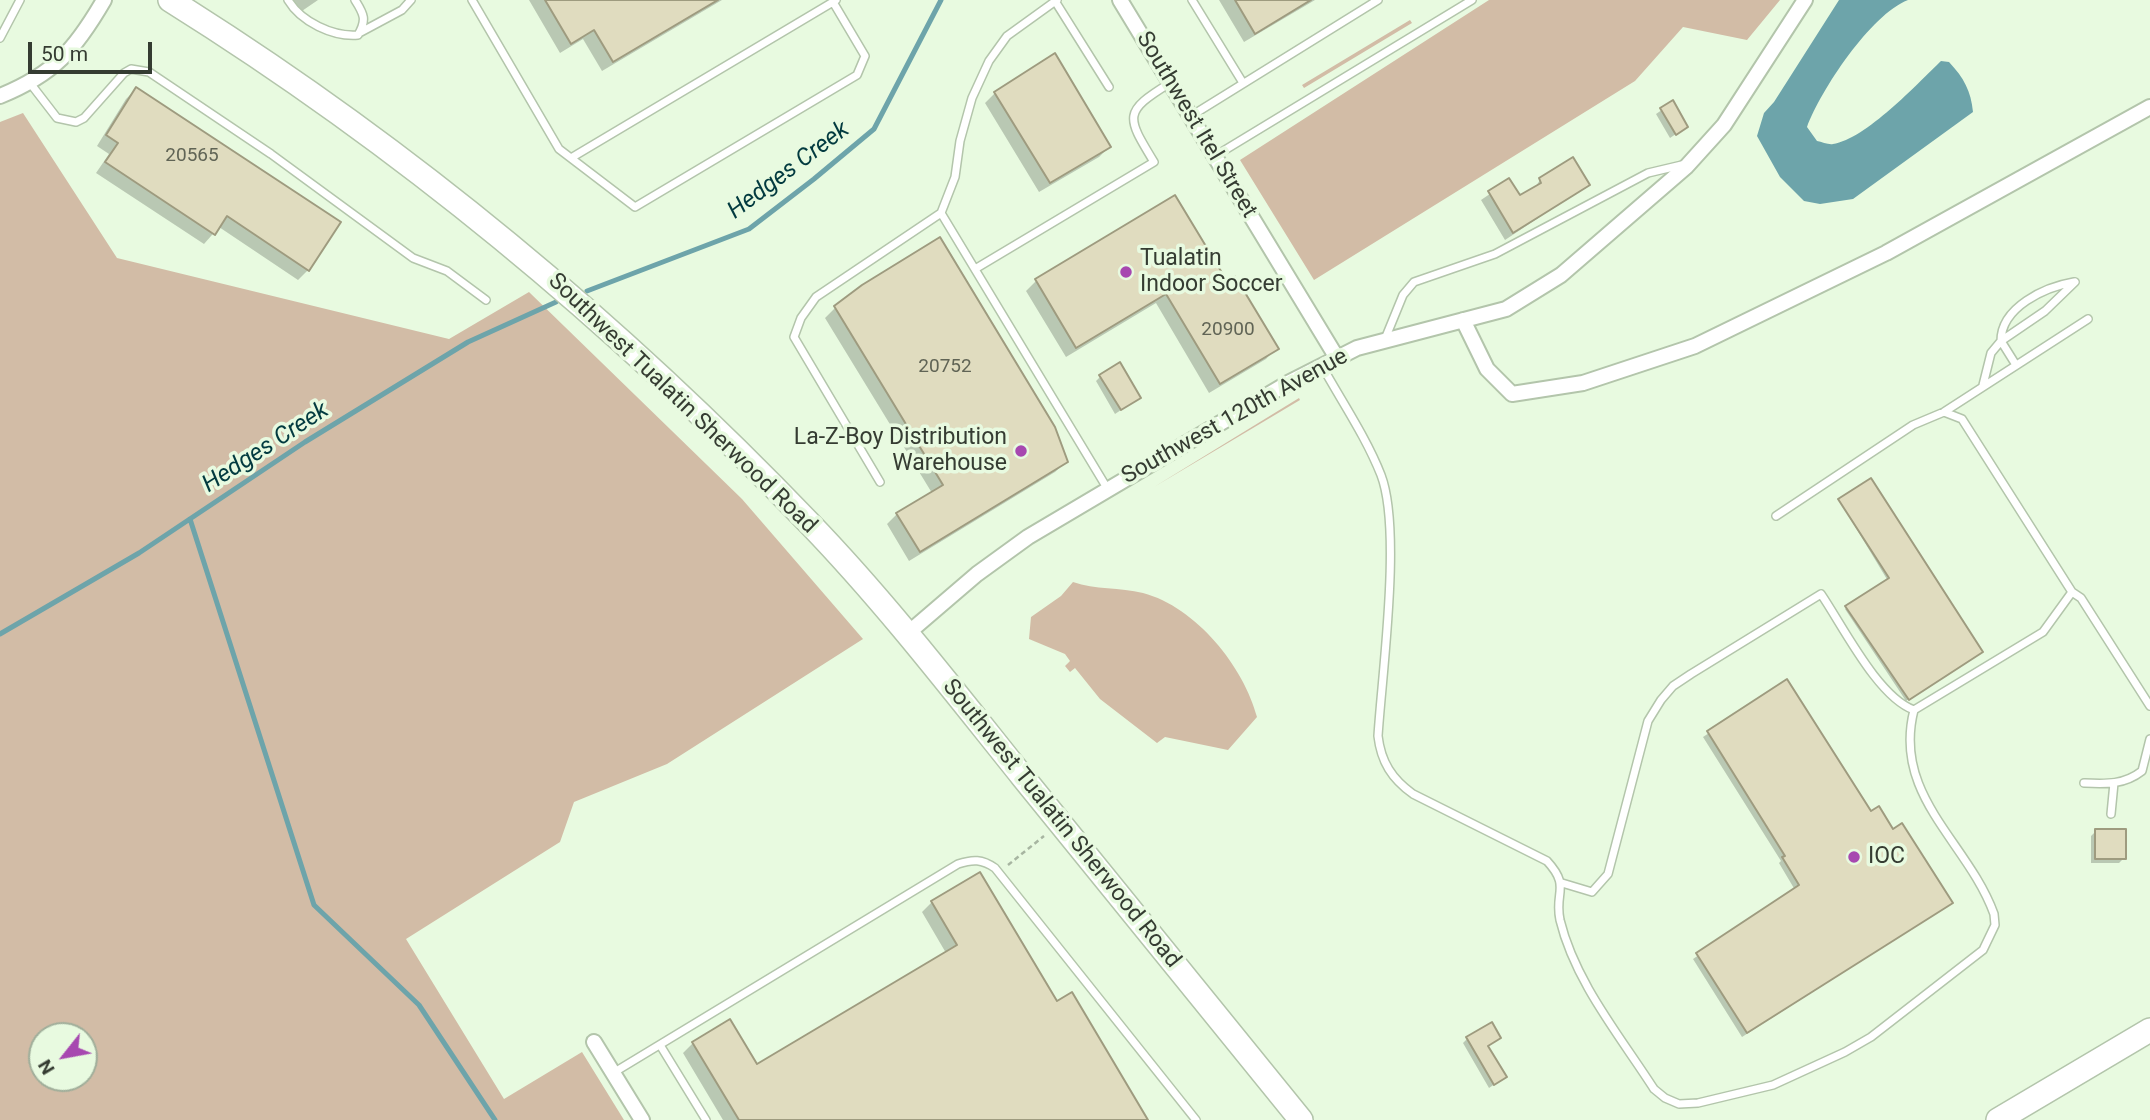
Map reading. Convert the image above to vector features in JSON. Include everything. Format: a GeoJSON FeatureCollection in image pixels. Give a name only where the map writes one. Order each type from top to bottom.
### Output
{"type":"FeatureCollection","features":[{"type":"Feature","properties":{"kind":"main road","name":"Southwest Tualatin Sherwood Road"},"geometry":{"type":"LineString","coordinates":[[170,0],[371,135],[534,263],[715,428],[812,526],[907,634],[1301,1120]]}},
{"type":"Feature","properties":{"kind":"main road"},"geometry":{"type":"LineString","coordinates":[[1998,1120],[2150,1030]]}},
{"type":"Feature","properties":{"kind":"street"},"geometry":{"type":"LineString","coordinates":[[0,96],[30,83],[63,59],[104,0]]}},
{"type":"Feature","properties":{"kind":"street","name":"Southwest Itel Street"},"geometry":{"type":"LineString","coordinates":[[1120,0],[1337,358]]}},
{"type":"Feature","properties":{"kind":"street","name":"Southwest 120th Avenue"},"geometry":{"type":"LineString","coordinates":[[907,634],[987,566],[1107,488],[1322,366],[1385,340],[1506,309],[1561,275],[1690,163],[1724,125],[1805,0]]}},
{"type":"Feature","properties":{"kind":"street"},"geometry":{"type":"LineString","coordinates":[[1463,320],[1487,369],[1512,394],[1583,383],[1695,346],[1886,253],[2150,107]]}},
{"type":"Feature","properties":{"kind":"street"},"geometry":{"type":"LineString","coordinates":[[594,1042],[642,1120]]}},
{"type":"Feature","properties":{"kind":"lane"},"geometry":{"type":"LineString","coordinates":[[0,38],[20,0]]}},
{"type":"Feature","properties":{"kind":"lane"},"geometry":{"type":"LineString","coordinates":[[288,0],[301,15],[334,34],[358,35],[402,10],[411,0]]}},
{"type":"Feature","properties":{"kind":"lane"},"geometry":{"type":"LineString","coordinates":[[355,0],[364,15],[364,25],[358,35]]}},
{"type":"Feature","properties":{"kind":"lane"},"geometry":{"type":"LineString","coordinates":[[472,0],[559,149],[635,207],[858,75],[865,56],[834,1],[571,158]]}},
{"type":"Feature","properties":{"kind":"lane"},"geometry":{"type":"LineString","coordinates":[[880,482],[794,337],[801,318],[816,297],[941,213],[955,177],[960,141],[972,98],[989,61],[1007,36],[1056,0],[1109,87]]}},
{"type":"Feature","properties":{"kind":"lane"},"geometry":{"type":"LineString","coordinates":[[1192,0],[1243,83]]}},
{"type":"Feature","properties":{"kind":"lane"},"geometry":{"type":"LineString","coordinates":[[1190,116],[1378,0]]}},
{"type":"Feature","properties":{"kind":"lane"},"geometry":{"type":"LineString","coordinates":[[1214,156],[1472,0]]}},
{"type":"Feature","properties":{"kind":"lane"},"geometry":{"type":"LineString","coordinates":[[30,83],[50,113],[65,122],[76,122],[84,118],[124,73],[131,69],[149,72],[282,161],[413,258],[447,271],[486,300]]}},
{"type":"Feature","properties":{"kind":"lane"},"geometry":{"type":"LineString","coordinates":[[975,269],[1154,162],[1133,125],[1133,111],[1140,101],[1170,83]]}},
{"type":"Feature","properties":{"kind":"lane"},"geometry":{"type":"LineString","coordinates":[[1385,340],[1403,295],[1414,282],[1495,254],[1648,173],[1690,163]]}},
{"type":"Feature","properties":{"kind":"lane"},"geometry":{"type":"LineString","coordinates":[[941,213],[1107,488]]}},
{"type":"Feature","properties":{"kind":"lane"},"geometry":{"type":"LineString","coordinates":[[1983,385],[1991,353],[2001,341],[2045,311],[2075,282],[2054,285],[2013,312],[2001,329],[2001,341],[2017,365]]}},
{"type":"Feature","properties":{"kind":"lane"},"geometry":{"type":"LineString","coordinates":[[1776,516],[1913,425],[1944,412],[2088,319]]}},
{"type":"Feature","properties":{"kind":"lane"},"geometry":{"type":"LineString","coordinates":[[1322,366],[1382,476],[1387,500],[1388,575],[1378,737],[1380,754],[1398,783],[1457,817],[1548,861],[1559,873],[1562,883],[1558,907],[1560,921],[1581,975],[1654,1089],[1679,1104],[1698,1103],[1765,1087],[1845,1052],[1871,1037],[1983,950],[1994,925],[1991,905],[1914,778],[1908,733],[1914,710],[2043,632],[2072,592]]}},
{"type":"Feature","properties":{"kind":"lane"},"geometry":{"type":"LineString","coordinates":[[1944,412],[1962,419],[2072,592],[2081,598],[2150,706]]}},
{"type":"Feature","properties":{"kind":"lane"},"geometry":{"type":"LineString","coordinates":[[1562,883],[1592,892],[1608,874],[1648,720],[1673,687],[1821,594],[1877,681],[1902,706],[1914,710]]}},
{"type":"Feature","properties":{"kind":"lane"},"geometry":{"type":"LineString","coordinates":[[2084,783],[2114,783],[2142,771],[2150,739]]}},
{"type":"Feature","properties":{"kind":"lane"},"geometry":{"type":"LineString","coordinates":[[2111,814],[2114,783]]}},
{"type":"Feature","properties":{"kind":"lane"},"geometry":{"type":"LineString","coordinates":[[613,1073],[958,864],[971,860],[985,861],[998,872],[1196,1120]]}},
{"type":"Feature","properties":{"kind":"lane"},"geometry":{"type":"LineString","coordinates":[[660,1045],[706,1120]]}},
{"type":"Feature","properties":{"kind":"path"},"geometry":{"type":"LineString","coordinates":[[998,872],[1060,823]]}},
{"type":"Feature","properties":{"kind":"shaded area"},"geometry":{"type":"Polygon","coordinates":[[[1489,0],[1780,0],[1747,40],[1683,27],[1635,81],[1314,280],[1240,160],[1489,0]]]}},
{"type":"Feature","properties":{"kind":"shaded area"},"geometry":{"type":"Polygon","coordinates":[[[1410,20],[1412,23],[1304,88],[1302,85],[1410,20]]]}},
{"type":"Feature","properties":{"kind":"shaded area"},"geometry":{"type":"Polygon","coordinates":[[[23,113],[117,258],[449,339],[529,292],[742,499],[863,639],[667,764],[574,802],[560,842],[406,939],[504,1099],[582,1052],[624,1120],[0,1120],[0,122],[23,113]]]}},
{"type":"Feature","properties":{"kind":"shaded area"},"geometry":{"type":"Polygon","coordinates":[[[1299,398],[1300,400],[1154,487],[1299,398]]]}},
{"type":"Feature","properties":{"kind":"shaded area"},"geometry":{"type":"Polygon","coordinates":[[[1073,582],[1134,591],[1163,600],[1199,625],[1215,642],[1241,678],[1257,717],[1228,750],[1165,737],[1157,743],[1100,699],[1075,668],[1070,672],[1065,666],[1070,661],[1065,654],[1029,639],[1031,617],[1061,596],[1073,582]]]}},
{"type":"Feature","properties":{"kind":"water"},"geometry":{"type":"Polygon","coordinates":[[[1839,0],[1908,0],[1878,21],[1835,75],[1807,127],[1817,141],[1833,144],[1860,132],[1890,109],[1941,61],[1949,62],[1963,79],[1971,98],[1973,112],[1853,199],[1820,204],[1804,201],[1780,177],[1757,136],[1764,113],[1774,102],[1839,0]]]}},
{"type":"Feature","properties":{"kind":"building"},"geometry":{"type":"Polygon","coordinates":[[[545,0],[718,0],[613,62],[594,30],[571,44],[545,0]]]}},
{"type":"Feature","properties":{"kind":"building"},"geometry":{"type":"Polygon","coordinates":[[[1235,0],[1311,0],[1255,34],[1235,0]]]}},
{"type":"Feature","properties":{"kind":"building"},"geometry":{"type":"Polygon","coordinates":[[[1055,53],[1111,147],[1050,183],[994,92],[1055,53]]]}},
{"type":"Feature","properties":{"kind":"building"},"geometry":{"type":"Polygon","coordinates":[[[136,87],[341,222],[309,271],[227,216],[215,235],[105,162],[118,143],[106,135],[136,87]]]}},
{"type":"Feature","properties":{"kind":"building"},"geometry":{"type":"Polygon","coordinates":[[[1673,100],[1688,127],[1676,135],[1660,108],[1673,100]]]}},
{"type":"Feature","properties":{"kind":"building"},"geometry":{"type":"Polygon","coordinates":[[[1573,157],[1590,185],[1513,233],[1488,191],[1509,178],[1520,195],[1541,183],[1539,178],[1573,157]]]}},
{"type":"Feature","properties":{"kind":"building","name":"Tualatin Indoor Soccer"},"geometry":{"type":"Polygon","coordinates":[[[1175,195],[1227,281],[1235,276],[1279,349],[1220,384],[1166,294],[1076,348],[1035,279],[1175,195]]]}},
{"type":"Feature","properties":{"kind":"building"},"geometry":{"type":"Polygon","coordinates":[[[940,237],[1055,427],[1068,462],[920,552],[896,513],[943,485],[834,306],[862,285],[940,237]]]}},
{"type":"Feature","properties":{"kind":"building"},"geometry":{"type":"Polygon","coordinates":[[[1120,362],[1141,398],[1121,410],[1099,375],[1120,362]]]}},
{"type":"Feature","properties":{"kind":"building"},"geometry":{"type":"Polygon","coordinates":[[[1871,478],[1983,652],[1909,700],[1845,606],[1889,578],[1838,499],[1871,478]]]}},
{"type":"Feature","properties":{"kind":"building","name":"IOC"},"geometry":{"type":"Polygon","coordinates":[[[1787,679],[1871,811],[1879,806],[1893,829],[1902,823],[1953,903],[1747,1033],[1696,953],[1799,885],[1782,857],[1785,856],[1707,731],[1787,679]]]}},
{"type":"Feature","properties":{"kind":"building"},"geometry":{"type":"Polygon","coordinates":[[[2095,829],[2126,829],[2126,859],[2095,859],[2095,829]]]}},
{"type":"Feature","properties":{"kind":"building"},"geometry":{"type":"Polygon","coordinates":[[[980,872],[1057,1001],[1072,992],[1148,1120],[739,1120],[692,1042],[730,1019],[757,1064],[957,945],[931,901],[980,872]]]}},
{"type":"Feature","properties":{"kind":"building"},"geometry":{"type":"Polygon","coordinates":[[[1492,1022],[1501,1038],[1488,1046],[1507,1077],[1494,1085],[1466,1037],[1492,1022]]]}},
{"type":"Feature","properties":{"kind":"waterway","name":"Hedges Creek"},"geometry":{"type":"LineString","coordinates":[[587,291],[749,229],[814,179],[874,129],[941,0]]}},
{"type":"Feature","properties":{"kind":"waterway","name":"Hedges Creek"},"geometry":{"type":"LineString","coordinates":[[0,634],[139,553],[305,442],[468,342],[556,302]]}},
{"type":"Feature","properties":{"kind":"waterway"},"geometry":{"type":"LineString","coordinates":[[190,519],[314,905],[419,1005],[495,1120]]}},
{"type":"Feature","properties":{"kind":"place","name":"Tualatin Indoor Soccer"},"geometry":{"type":"Point","coordinates":[1126,272]}},
{"type":"Feature","properties":{"kind":"place","name":"La-Z-Boy Distribution Warehouse"},"geometry":{"type":"Point","coordinates":[1021,451]}},
{"type":"Feature","properties":{"kind":"place","name":"IOC"},"geometry":{"type":"Point","coordinates":[1854,857]}}]}
